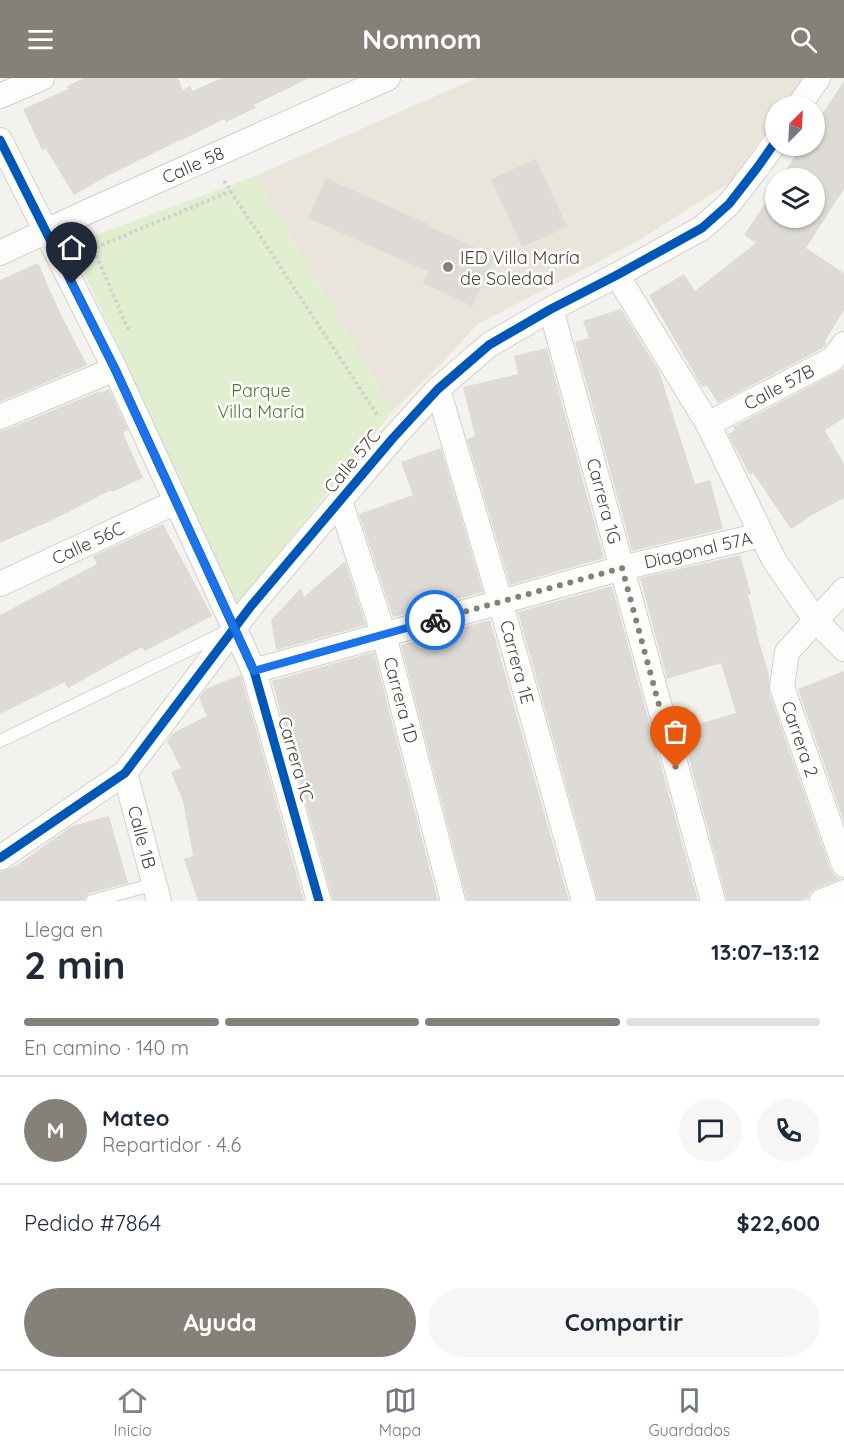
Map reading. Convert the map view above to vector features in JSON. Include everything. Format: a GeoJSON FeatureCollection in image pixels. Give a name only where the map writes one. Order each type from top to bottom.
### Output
{"type":"FeatureCollection","features":[{"type":"Feature","properties":{"kind":"street"},"geometry":{"type":"LineString","coordinates":[[0,96],[42,78]]}},
{"type":"Feature","properties":{"kind":"street","name":"Calle 58"},"geometry":{"type":"LineString","coordinates":[[0,253],[387,78]]}},
{"type":"Feature","properties":{"kind":"street"},"geometry":{"type":"LineString","coordinates":[[806,96],[819,78]]}},
{"type":"Feature","properties":{"kind":"street"},"geometry":{"type":"LineString","coordinates":[[0,140],[115,369],[234,628]]}},
{"type":"Feature","properties":{"kind":"street","name":"Calle 57C"},"geometry":{"type":"LineString","coordinates":[[0,858],[125,773],[234,628],[393,438],[438,389],[489,345],[702,228],[729,204],[765,156]]}},
{"type":"Feature","properties":{"kind":"street"},"geometry":{"type":"LineString","coordinates":[[617,275],[708,424],[774,561],[816,621],[844,649]]}},
{"type":"Feature","properties":{"kind":"street","name":"Carrera 1G"},"geometry":{"type":"LineString","coordinates":[[551,309],[713,901]]}},
{"type":"Feature","properties":{"kind":"street","name":"Calle 57B"},"geometry":{"type":"LineString","coordinates":[[708,424],[833,359],[844,344]]}},
{"type":"Feature","properties":{"kind":"street"},"geometry":{"type":"LineString","coordinates":[[0,417],[115,369]]}},
{"type":"Feature","properties":{"kind":"street","name":"Carrera 1E"},"geometry":{"type":"LineString","coordinates":[[438,389],[584,901]]}},
{"type":"Feature","properties":{"kind":"street","name":"Carrera 1D"},"geometry":{"type":"LineString","coordinates":[[340,501],[384,635],[453,901]]}},
{"type":"Feature","properties":{"kind":"street","name":"Calle 56C"},"geometry":{"type":"LineString","coordinates":[[0,584],[176,502]]}},
{"type":"Feature","properties":{"kind":"street","name":"Diagonal 57A"},"geometry":{"type":"LineString","coordinates":[[254,671],[622,568],[761,535]]}},
{"type":"Feature","properties":{"kind":"street","name":"Carrera 2"},"geometry":{"type":"LineString","coordinates":[[844,590],[787,652],[782,687],[844,865]]}},
{"type":"Feature","properties":{"kind":"street","name":"Carrera 1C"},"geometry":{"type":"LineString","coordinates":[[234,628],[254,671],[319,901]]}},
{"type":"Feature","properties":{"kind":"street","name":"Calle 1B"},"geometry":{"type":"LineString","coordinates":[[125,773],[157,893]]}},
{"type":"Feature","properties":{"kind":"street"},"geometry":{"type":"LineString","coordinates":[[822,901],[844,892]]}},
{"type":"Feature","properties":{"kind":"lane"},"geometry":{"type":"LineString","coordinates":[[0,741],[234,628]]}},
{"type":"Feature","properties":{"kind":"lane"},"geometry":{"type":"LineString","coordinates":[[92,901],[157,893]]}},
{"type":"Feature","properties":{"kind":"path"},"geometry":{"type":"LineString","coordinates":[[209,158],[393,438]]}},
{"type":"Feature","properties":{"kind":"path"},"geometry":{"type":"LineString","coordinates":[[61,262],[231,190]]}},
{"type":"Feature","properties":{"kind":"shaded area","name":"IED Villa María de Soledad"},"geometry":{"type":"Polygon","coordinates":[[[476,78],[803,78],[791,96],[765,96],[765,133],[731,182],[636,242],[478,324],[393,411],[255,176],[476,78]]]}},
{"type":"Feature","properties":{"kind":"green space","name":"Parque Villa María"},"geometry":{"type":"Polygon","coordinates":[[[255,176],[393,411],[237,605],[71,244],[255,176]]]}},
{"type":"Feature","properties":{"kind":"building"},"geometry":{"type":"Polygon","coordinates":[[[84,78],[178,78],[183,90],[190,86],[193,91],[221,78],[309,78],[254,105],[256,108],[226,122],[224,119],[180,140],[74,195],[46,149],[42,150],[23,109],[68,89],[67,86],[84,78]]]}},
{"type":"Feature","properties":{"kind":"building"},"geometry":{"type":"Polygon","coordinates":[[[844,81],[844,189],[825,218],[825,168],[787,168],[795,156],[825,156],[825,110],[844,81]]]}},
{"type":"Feature","properties":{"kind":"building"},"geometry":{"type":"Polygon","coordinates":[[[536,159],[567,227],[522,247],[491,179],[536,159]]]}},
{"type":"Feature","properties":{"kind":"building"},"geometry":{"type":"Polygon","coordinates":[[[326,178],[495,257],[472,306],[423,283],[429,272],[308,218],[326,178]]]}},
{"type":"Feature","properties":{"kind":"building"},"geometry":{"type":"Polygon","coordinates":[[[765,204],[765,228],[819,228],[806,248],[844,273],[844,310],[823,348],[718,403],[707,386],[702,387],[649,295],[684,274],[695,291],[756,243],[744,235],[765,204]]]}},
{"type":"Feature","properties":{"kind":"building"},"geometry":{"type":"Polygon","coordinates":[[[38,263],[60,313],[87,365],[0,402],[0,280],[38,263]]]}},
{"type":"Feature","properties":{"kind":"building"},"geometry":{"type":"Polygon","coordinates":[[[621,309],[659,371],[695,484],[710,480],[723,529],[632,551],[575,342],[589,338],[583,321],[621,309]]]}},
{"type":"Feature","properties":{"kind":"building"},"geometry":{"type":"Polygon","coordinates":[[[547,348],[604,558],[510,585],[467,439],[475,436],[463,387],[518,374],[514,356],[547,348]]]}},
{"type":"Feature","properties":{"kind":"building"},"geometry":{"type":"Polygon","coordinates":[[[843,369],[844,418],[825,430],[844,464],[844,498],[791,529],[753,473],[750,475],[728,434],[735,430],[733,427],[843,369]]]}},
{"type":"Feature","properties":{"kind":"building"},"geometry":{"type":"Polygon","coordinates":[[[109,389],[128,430],[123,433],[143,478],[112,492],[111,490],[0,543],[0,431],[109,389]]]}},
{"type":"Feature","properties":{"kind":"building"},"geometry":{"type":"Polygon","coordinates":[[[441,448],[483,592],[393,617],[359,514],[413,495],[401,462],[441,448]]]}},
{"type":"Feature","properties":{"kind":"building"},"geometry":{"type":"Polygon","coordinates":[[[163,524],[212,616],[145,651],[142,647],[68,688],[65,682],[0,714],[0,615],[97,564],[93,556],[163,524]]]}},
{"type":"Feature","properties":{"kind":"building"},"geometry":{"type":"Polygon","coordinates":[[[740,555],[751,594],[748,595],[756,631],[769,675],[769,692],[831,870],[840,879],[817,888],[808,898],[801,901],[727,901],[681,729],[736,713],[721,663],[667,679],[640,578],[740,555]]]}},
{"type":"Feature","properties":{"kind":"building"},"geometry":{"type":"Polygon","coordinates":[[[345,561],[366,625],[276,650],[271,620],[301,588],[304,597],[345,561]]]}},
{"type":"Feature","properties":{"kind":"building"},"geometry":{"type":"Polygon","coordinates":[[[612,586],[698,901],[598,901],[518,612],[612,586]]]}},
{"type":"Feature","properties":{"kind":"building"},"geometry":{"type":"Polygon","coordinates":[[[490,620],[569,901],[467,901],[401,645],[490,620]]]}},
{"type":"Feature","properties":{"kind":"building"},"geometry":{"type":"Polygon","coordinates":[[[374,652],[438,901],[333,901],[272,681],[374,652]]]}},
{"type":"Feature","properties":{"kind":"building"},"geometry":{"type":"Polygon","coordinates":[[[844,671],[844,822],[798,689],[844,671]]]}},
{"type":"Feature","properties":{"kind":"building"},"geometry":{"type":"Polygon","coordinates":[[[240,675],[304,901],[198,901],[184,859],[193,856],[183,801],[171,772],[181,768],[167,741],[173,733],[207,716],[199,698],[206,689],[240,675]]]}},
{"type":"Feature","properties":{"kind":"building"},"geometry":{"type":"Polygon","coordinates":[[[109,816],[128,883],[90,893],[84,901],[0,901],[0,872],[17,865],[72,826],[109,816]]]}},
{"type":"Feature","properties":{"kind":"cycle path"},"geometry":{"type":"LineString","coordinates":[[0,140],[115,369],[254,671],[319,901]]}},
{"type":"Feature","properties":{"kind":"cycle path"},"geometry":{"type":"LineString","coordinates":[[0,858],[125,773],[251,606],[393,438],[438,389],[489,345],[702,228],[729,204],[765,156]]}},
{"type":"Feature","properties":{"kind":"way so far"},"geometry":{"type":"LineString","coordinates":[[435,620],[622,568],[676,768]]}},
{"type":"Feature","properties":{"kind":"place","name":"IED Villa María de Soledad"},"geometry":{"type":"Point","coordinates":[448,267]}},
{"type":"Feature","properties":{"kind":"route"},"geometry":{"type":"LineString","coordinates":[[72,284],[115,369],[254,671],[435,620]]}}]}
